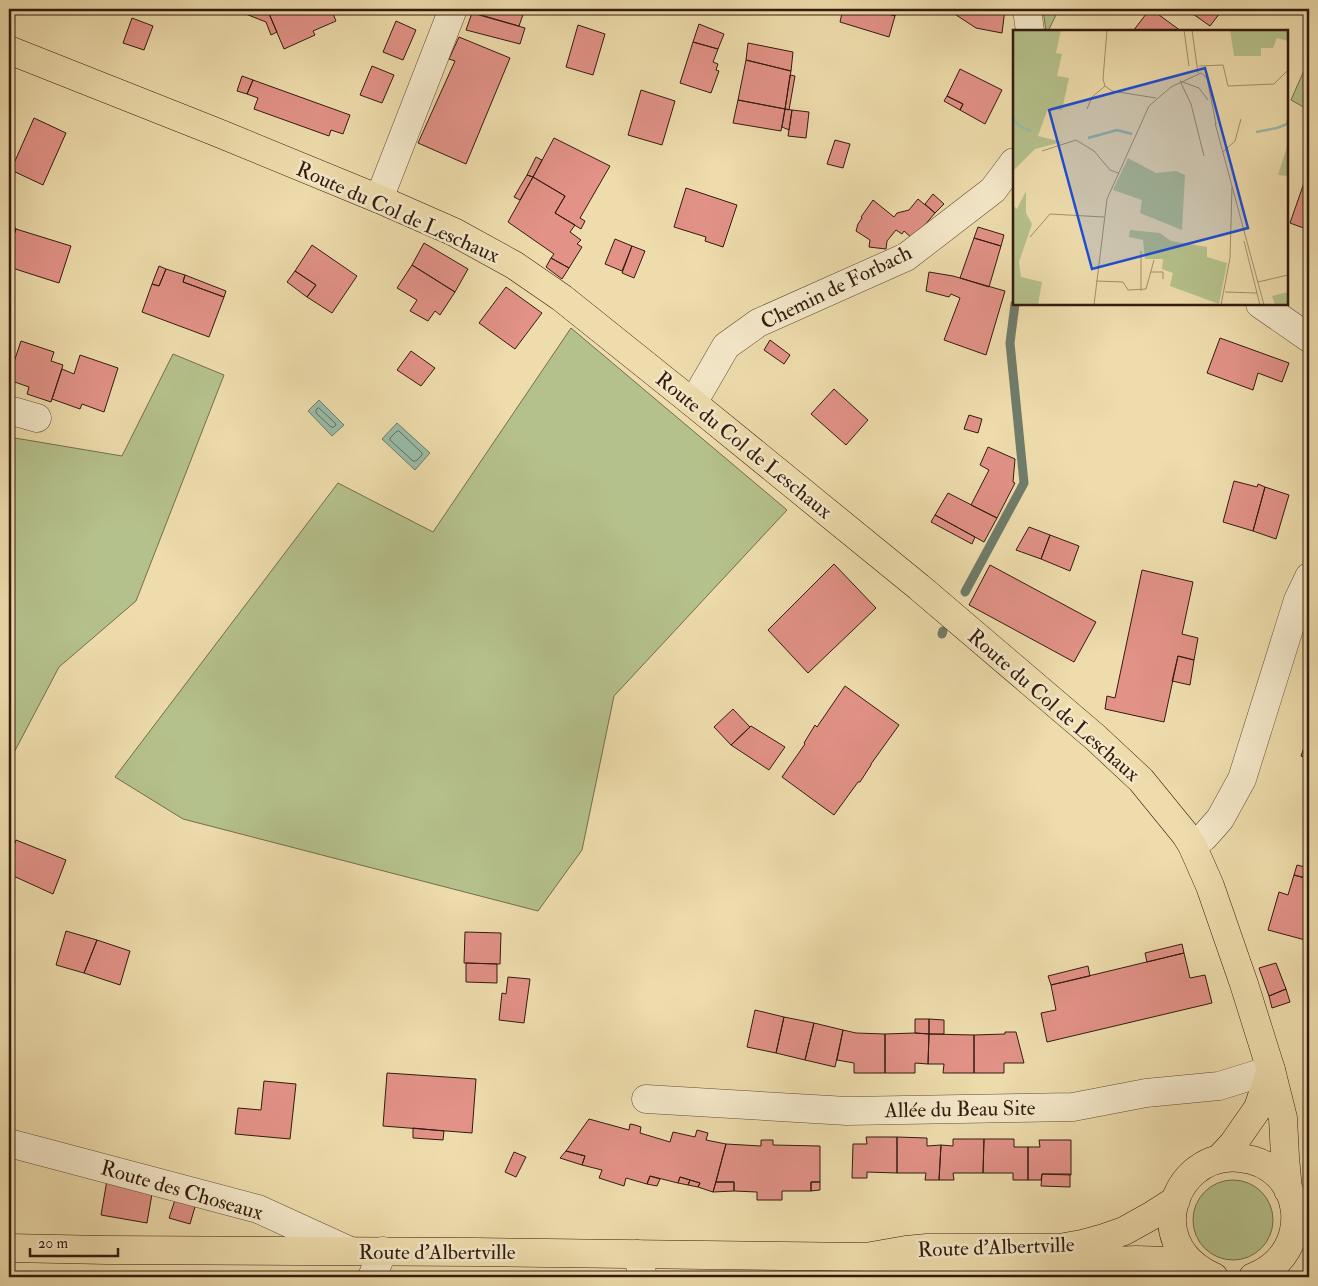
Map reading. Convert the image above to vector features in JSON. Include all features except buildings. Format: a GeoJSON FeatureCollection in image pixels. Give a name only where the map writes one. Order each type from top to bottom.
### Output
{"type":"FeatureCollection","features":[{"type":"Feature","properties":{"kind":"main road","name":"Route du Col de Leschaux"},"geometry":{"type":"LineString","coordinates":[[9,50],[379,199],[454,232],[514,265],[562,298],[693,403],[919,587],[1096,738],[1142,780],[1185,834],[1192,845],[1210,886],[1271,1070],[1283,1118],[1288,1190]]}},
{"type":"Feature","properties":{"kind":"main road"},"geometry":{"type":"LineString","coordinates":[[1219,1159],[1233,1144],[1258,1108],[1271,1070]]}},
{"type":"Feature","properties":{"kind":"main road"},"geometry":{"type":"LineString","coordinates":[[1203,1271],[1185,1256],[1178,1246],[1172,1223],[1176,1200],[1188,1178],[1207,1163],[1232,1157],[1246,1158],[1259,1162],[1271,1169],[1281,1179],[1293,1201],[1302,1227],[1293,1236],[1289,1248],[1273,1267],[1253,1277]]}},
{"type":"Feature","properties":{"kind":"main road","name":"Route d'Albertville"},"geometry":{"type":"LineString","coordinates":[[9,1248],[383,1251],[640,1266],[866,1258],[927,1248],[1059,1248],[1082,1244],[1124,1231],[1176,1200]]}},
{"type":"Feature","properties":{"kind":"main road","name":"Route d'Albertville"},"geometry":{"type":"LineString","coordinates":[[866,1258],[918,1269],[940,1271],[1041,1271],[1076,1268],[1114,1261],[1136,1260],[1170,1261],[1203,1271]]}},
{"type":"Feature","properties":{"kind":"street"},"geometry":{"type":"LineString","coordinates":[[379,199],[453,9]]}},
{"type":"Feature","properties":{"kind":"street"},"geometry":{"type":"LineString","coordinates":[[1027,9],[1030,30]]}},
{"type":"Feature","properties":{"kind":"street","name":"Chemin de Forbach"},"geometry":{"type":"LineString","coordinates":[[693,403],[726,346],[758,323],[906,257],[993,190],[1013,163]]}},
{"type":"Feature","properties":{"kind":"street"},"geometry":{"type":"LineString","coordinates":[[1261,305],[1309,338]]}},
{"type":"Feature","properties":{"kind":"street"},"geometry":{"type":"LineString","coordinates":[[9,410],[37,418]]}},
{"type":"Feature","properties":{"kind":"street"},"geometry":{"type":"LineString","coordinates":[[1192,845],[1204,837],[1220,819],[1242,779],[1298,600],[1309,577]]}},
{"type":"Feature","properties":{"kind":"street","name":"Allée du Beau Site"},"geometry":{"type":"LineString","coordinates":[[646,1099],[847,1111],[1072,1107],[1146,1093],[1219,1086],[1271,1070]]}},
{"type":"Feature","properties":{"kind":"street","name":"Route des Choseaux"},"geometry":{"type":"LineString","coordinates":[[9,1143],[258,1209],[350,1251]]}},
{"type":"Feature","properties":{"kind":"street"},"geometry":{"type":"LineString","coordinates":[[372,1277],[383,1251]]}},
{"type":"Feature","properties":{"kind":"green space"},"geometry":{"type":"Polygon","coordinates":[[[1043,9],[1059,9],[1048,30],[1046,30],[1043,9]]]}},
{"type":"Feature","properties":{"kind":"green space"},"geometry":{"type":"Polygon","coordinates":[[[1309,59],[1309,110],[1291,100],[1309,59]]]}},
{"type":"Feature","properties":{"kind":"green space"},"geometry":{"type":"Polygon","coordinates":[[[571,328],[787,510],[614,696],[582,850],[538,911],[183,819],[115,777],[338,483],[433,532],[571,328]]]}},
{"type":"Feature","properties":{"kind":"green space"},"geometry":{"type":"Polygon","coordinates":[[[173,354],[224,375],[136,601],[59,667],[9,762],[9,437],[122,456],[173,354]]]}},
{"type":"Feature","properties":{"kind":"green space"},"geometry":{"type":"Polygon","coordinates":[[[1233,1180],[1248,1183],[1261,1192],[1270,1205],[1273,1220],[1270,1235],[1261,1248],[1248,1257],[1233,1260],[1218,1257],[1205,1248],[1196,1235],[1193,1220],[1196,1205],[1205,1192],[1218,1183],[1233,1180]]]}},
{"type":"Feature","properties":{"kind":"water"},"geometry":{"type":"Polygon","coordinates":[[[319,400],[344,425],[332,436],[308,411],[319,400]]]}},
{"type":"Feature","properties":{"kind":"water"},"geometry":{"type":"Polygon","coordinates":[[[397,423],[430,453],[415,470],[382,439],[397,423]]]}},
{"type":"Feature","properties":{"kind":"waterway"},"geometry":{"type":"LineString","coordinates":[[965,592],[1024,483],[1010,343],[1015,305]]}}]}
